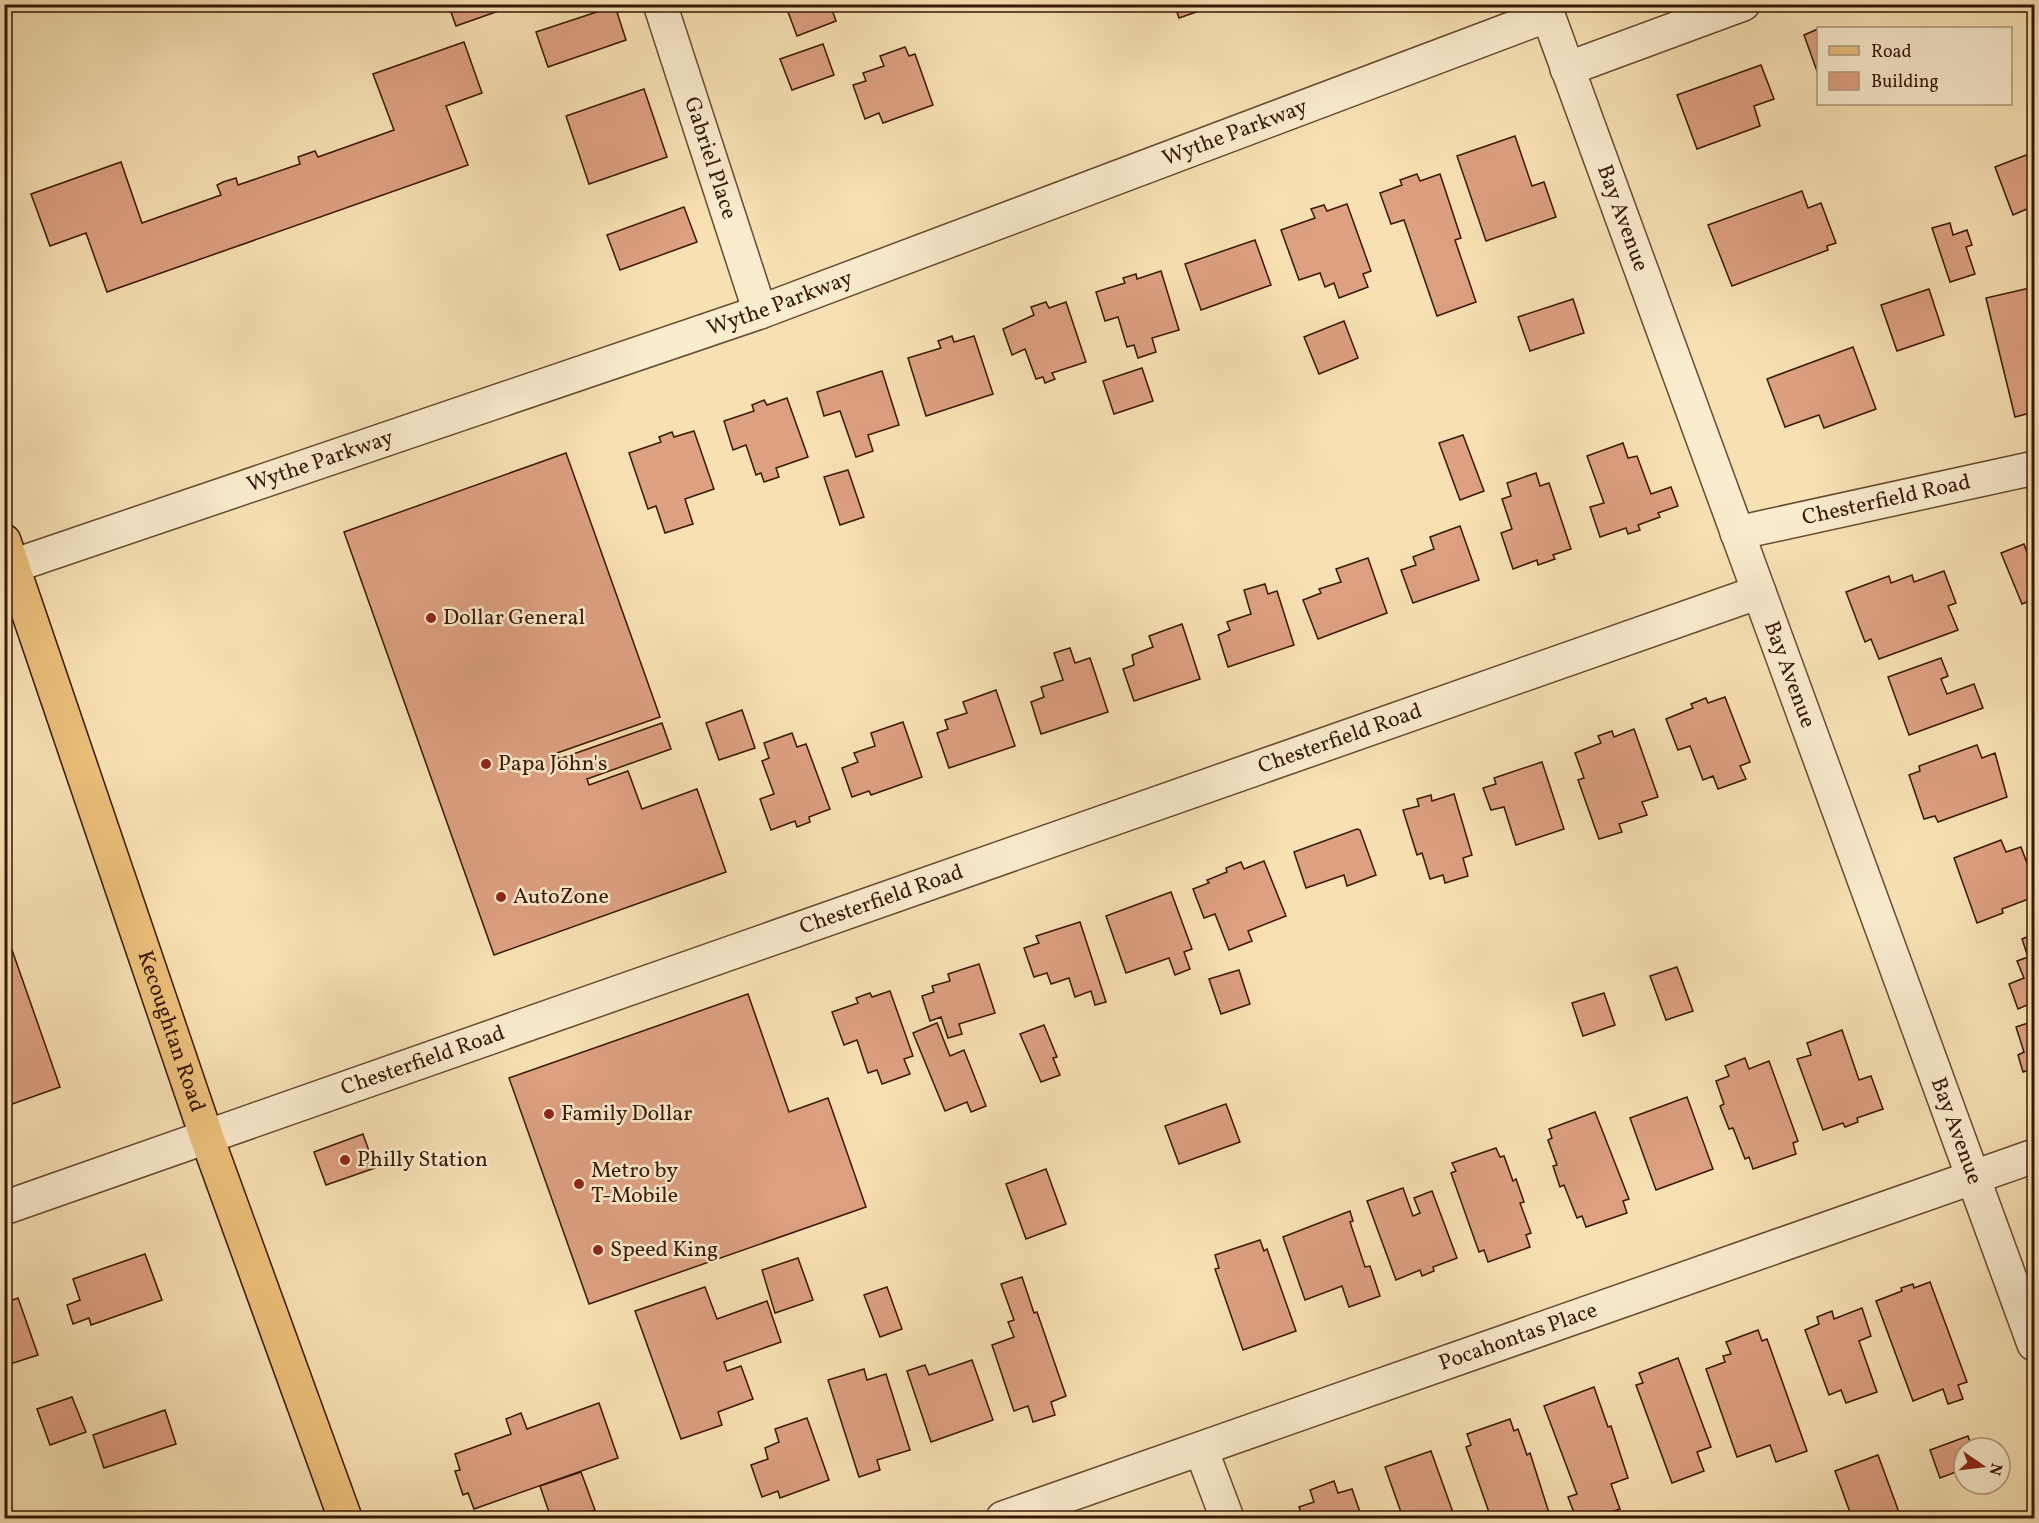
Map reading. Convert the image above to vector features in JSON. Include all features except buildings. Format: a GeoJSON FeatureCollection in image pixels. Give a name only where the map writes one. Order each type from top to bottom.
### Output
{"type":"FeatureCollection","features":[{"type":"Feature","properties":{"kind":"main road","name":"Kecoughtan Road"},"geometry":{"type":"LineString","coordinates":[[8,558],[207,1137],[345,1518]]}},
{"type":"Feature","properties":{"kind":"street","name":"Gabriel Place"},"geometry":{"type":"LineString","coordinates":[[660,4],[760,312]]}},
{"type":"Feature","properties":{"kind":"street"},"geometry":{"type":"LineString","coordinates":[[1567,69],[1743,4]]}},
{"type":"Feature","properties":{"kind":"street","name":"Wythe Parkway"},"geometry":{"type":"LineString","coordinates":[[8,558],[760,312],[1546,10]]}},
{"type":"Feature","properties":{"kind":"street","name":"Bay Avenue"},"geometry":{"type":"LineString","coordinates":[[1546,10],[2034,1344]]}},
{"type":"Feature","properties":{"kind":"street","name":"Chesterfield Road"},"geometry":{"type":"LineString","coordinates":[[1737,533],[2034,468]]}},
{"type":"Feature","properties":{"kind":"street","name":"Chesterfield Road"},"geometry":{"type":"LineString","coordinates":[[4,1208],[1759,592]]}},
{"type":"Feature","properties":{"kind":"street","name":"Pocahontas Place"},"geometry":{"type":"LineString","coordinates":[[1003,1518],[2034,1156]]}},
{"type":"Feature","properties":{"kind":"street"},"geometry":{"type":"LineString","coordinates":[[1201,1449],[1227,1518]]}},
{"type":"Feature","properties":{"kind":"place","name":"Dollar General"},"geometry":{"type":"Point","coordinates":[431,618]}},
{"type":"Feature","properties":{"kind":"place","name":"Papa John's"},"geometry":{"type":"Point","coordinates":[486,764]}},
{"type":"Feature","properties":{"kind":"place","name":"AutoZone"},"geometry":{"type":"Point","coordinates":[501,897]}},
{"type":"Feature","properties":{"kind":"place","name":"Family Dollar"},"geometry":{"type":"Point","coordinates":[549,1114]}},
{"type":"Feature","properties":{"kind":"place","name":"Philly Station"},"geometry":{"type":"Point","coordinates":[345,1160]}},
{"type":"Feature","properties":{"kind":"place","name":"Metro by T-Mobile"},"geometry":{"type":"Point","coordinates":[579,1184]}},
{"type":"Feature","properties":{"kind":"place","name":"Speed King"},"geometry":{"type":"Point","coordinates":[598,1250]}}]}
